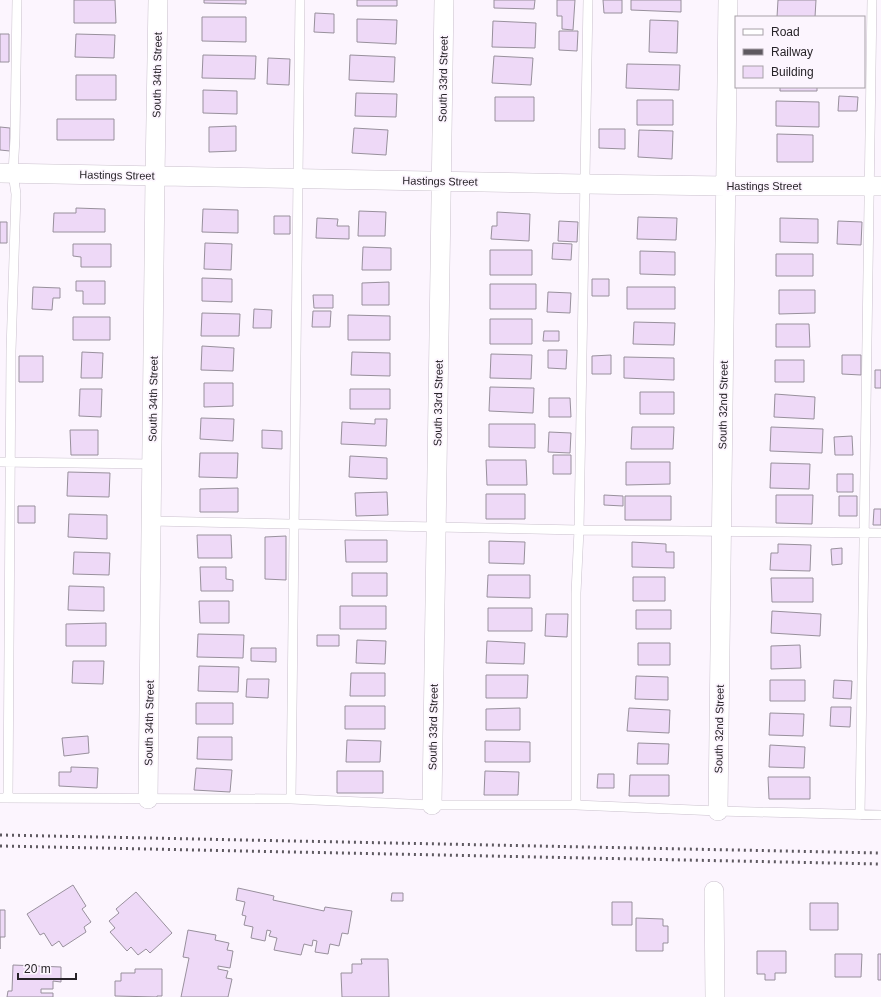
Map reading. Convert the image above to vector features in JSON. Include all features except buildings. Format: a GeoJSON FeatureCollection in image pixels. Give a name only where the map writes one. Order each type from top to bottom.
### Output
{"type":"FeatureCollection","features":[{"type":"Feature","properties":{"kind":"street","name":"South 34th Street"},"geometry":{"type":"LineString","coordinates":[[148,799],[158,0]]}},
{"type":"Feature","properties":{"kind":"street","name":"South 33rd Street"},"geometry":{"type":"LineString","coordinates":[[432,806],[444,0]]}},
{"type":"Feature","properties":{"kind":"street","name":"South 32nd Street"},"geometry":{"type":"LineString","coordinates":[[718,811],[728,0]]}},
{"type":"Feature","properties":{"kind":"street","name":"Hastings Street"},"geometry":{"type":"LineString","coordinates":[[6,173],[441,182],[726,186],[875,186]]}},
{"type":"Feature","properties":{"kind":"street"},"geometry":{"type":"LineString","coordinates":[[714,891],[715,997]]}},
{"type":"Feature","properties":{"kind":"lane"},"geometry":{"type":"LineString","coordinates":[[17,0],[15,138],[6,173],[16,194],[11,351],[11,462],[4,798],[291,800],[432,806],[576,805],[718,811],[881,815]]}},
{"type":"Feature","properties":{"kind":"lane"},"geometry":{"type":"LineString","coordinates":[[291,800],[300,0]]}},
{"type":"Feature","properties":{"kind":"lane"},"geometry":{"type":"LineString","coordinates":[[576,805],[576,593],[579,530],[588,0]]}},
{"type":"Feature","properties":{"kind":"lane"},"geometry":{"type":"LineString","coordinates":[[860,815],[864,533],[875,186],[872,0]]}},
{"type":"Feature","properties":{"kind":"lane"},"geometry":{"type":"LineString","coordinates":[[0,462],[152,464]]}},
{"type":"Feature","properties":{"kind":"lane"},"geometry":{"type":"LineString","coordinates":[[152,521],[579,530],[881,533]]}},
{"type":"Feature","properties":{"kind":"railway"},"geometry":{"type":"LineString","coordinates":[[0,835],[881,853]]}},
{"type":"Feature","properties":{"kind":"railway"},"geometry":{"type":"LineString","coordinates":[[0,846],[881,864]]}}]}
